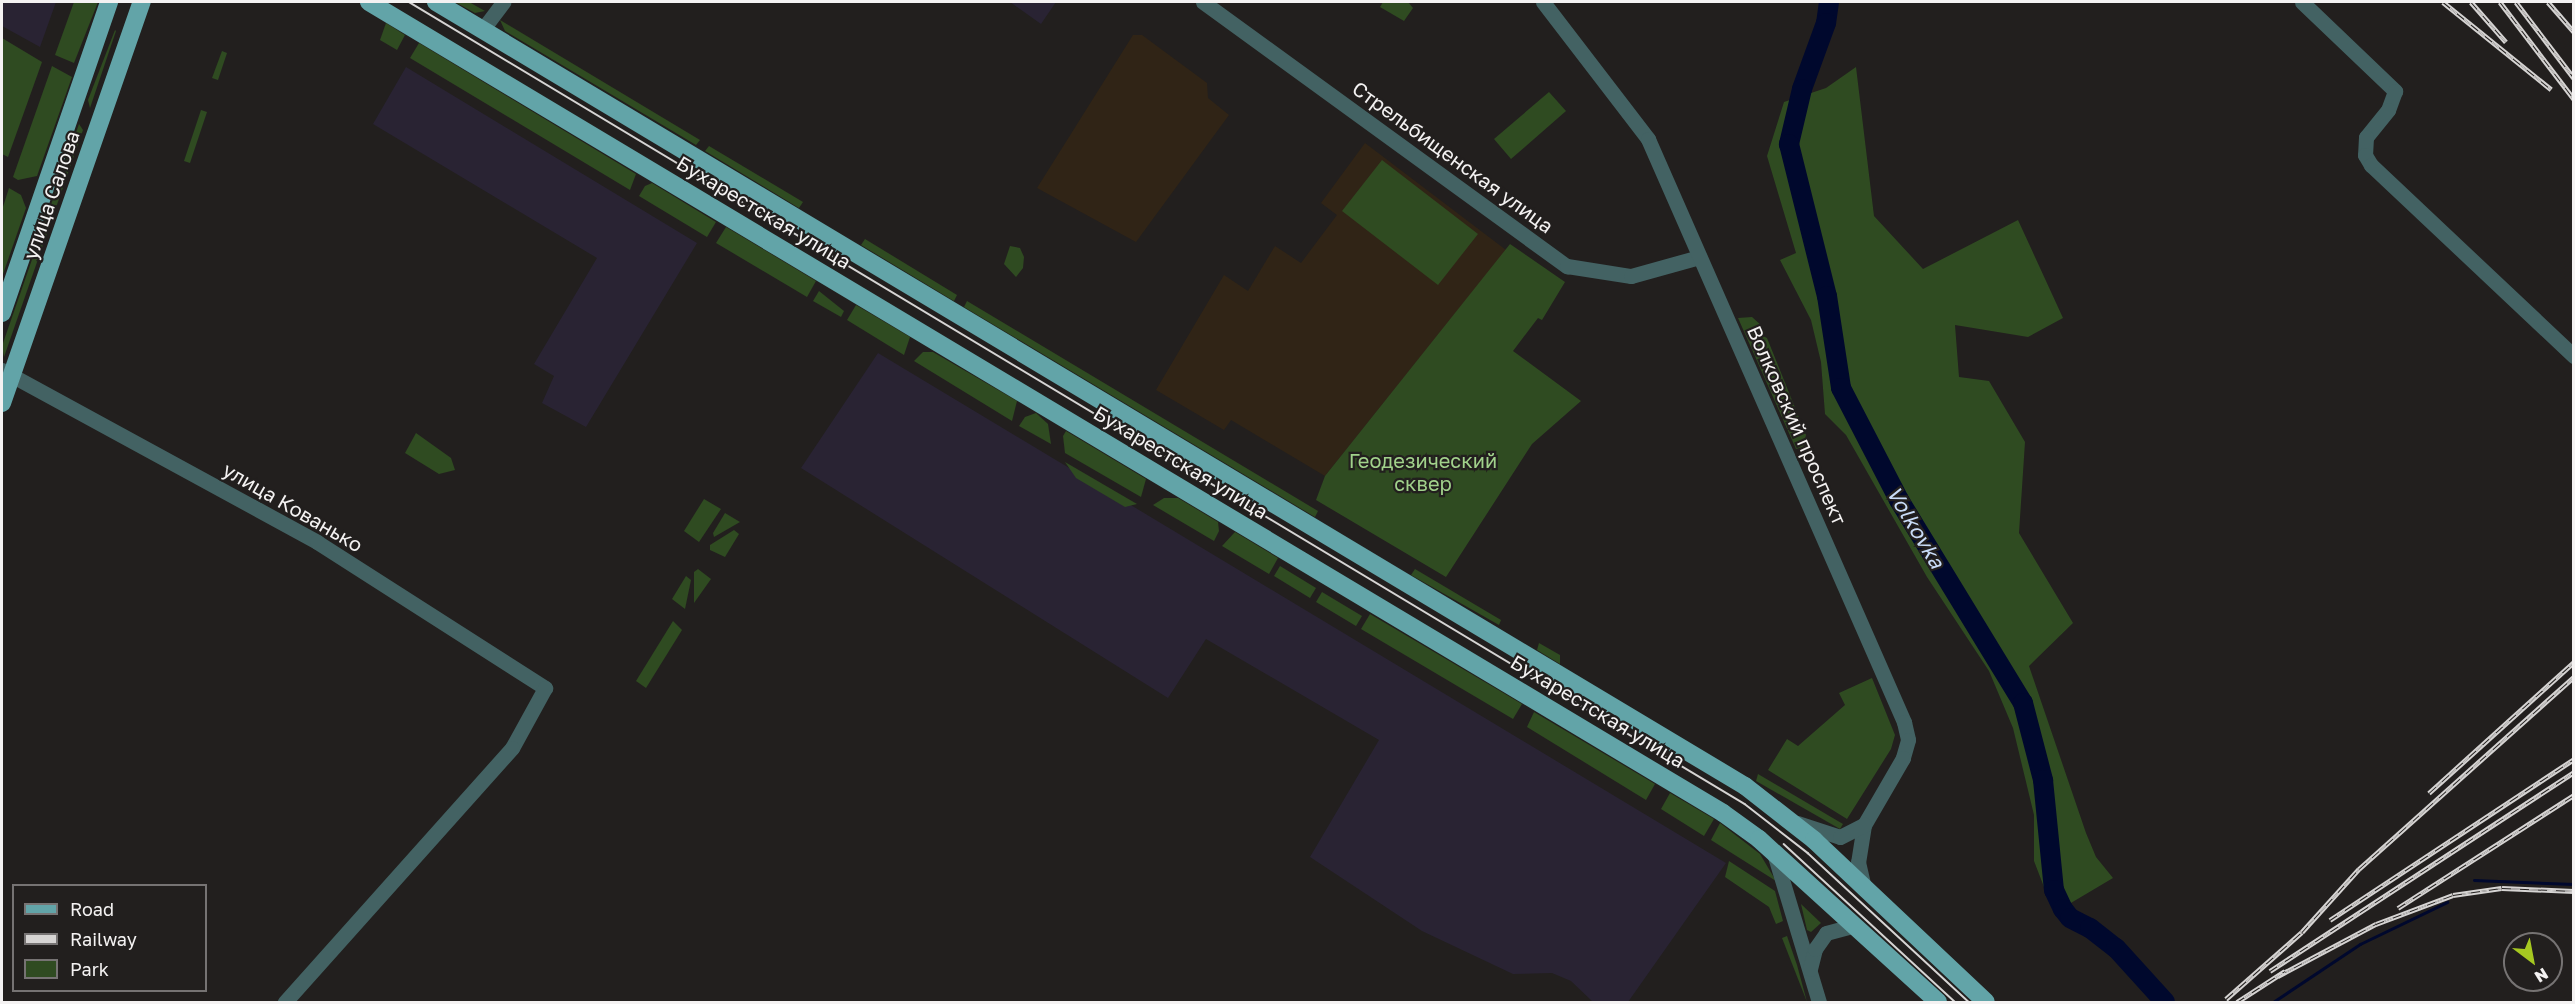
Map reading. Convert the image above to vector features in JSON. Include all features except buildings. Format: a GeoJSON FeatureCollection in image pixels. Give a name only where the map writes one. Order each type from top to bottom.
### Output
{"type":"FeatureCollection","features":[{"type":"Feature","properties":{"kind":"main road","name":"улица Салова"},"geometry":{"type":"LineString","coordinates":[[2,313],[109,2]]}},
{"type":"Feature","properties":{"kind":"main road","name":"улица Салова"},"geometry":{"type":"LineString","coordinates":[[2,403],[6,374],[142,2]]}},
{"type":"Feature","properties":{"kind":"main road","name":"Бухарестская улица"},"geometry":{"type":"LineString","coordinates":[[369,2],[1668,779],[1737,823],[1774,853],[1938,1002]]}},
{"type":"Feature","properties":{"kind":"main road","name":"Бухарестская улица"},"geometry":{"type":"LineString","coordinates":[[436,2],[1735,780],[1792,822],[1986,1002]]}},
{"type":"Feature","properties":{"kind":"main road"},"geometry":{"type":"LineString","coordinates":[[101,22],[111,20],[121,24],[130,36]]}},
{"type":"Feature","properties":{"kind":"main road"},"geometry":{"type":"LineString","coordinates":[[552,110],[569,82]]}},
{"type":"Feature","properties":{"kind":"main road"},"geometry":{"type":"LineString","coordinates":[[71,112],[100,122]]}},
{"type":"Feature","properties":{"kind":"street"},"geometry":{"type":"LineString","coordinates":[[483,29],[503,2]]}},
{"type":"Feature","properties":{"kind":"street","name":"Стрельбищенская улица"},"geometry":{"type":"LineString","coordinates":[[1203,2],[1567,266],[1631,276],[1699,257]]}},
{"type":"Feature","properties":{"kind":"street","name":"Волковский проспект"},"geometry":{"type":"LineString","coordinates":[[1543,2],[1641,127],[1904,722],[1908,740],[1903,758],[1864,825],[1858,862],[1864,888]]}},
{"type":"Feature","properties":{"kind":"street"},"geometry":{"type":"LineString","coordinates":[[2302,2],[2395,91],[2388,110],[2366,137],[2365,155],[2371,165],[2574,356]]}},
{"type":"Feature","properties":{"kind":"street","name":"улица Кованько"},"geometry":{"type":"LineString","coordinates":[[6,374],[317,542],[545,688],[512,748],[363,919],[285,1002]]}},
{"type":"Feature","properties":{"kind":"street"},"geometry":{"type":"LineString","coordinates":[[1792,822],[1840,837],[1864,825]]}},
{"type":"Feature","properties":{"kind":"street"},"geometry":{"type":"LineString","coordinates":[[1774,853],[1819,1002]]}},
{"type":"Feature","properties":{"kind":"street"},"geometry":{"type":"LineString","coordinates":[[1810,969],[1821,937],[1831,929],[1855,925]]}},
{"type":"Feature","properties":{"kind":"shaded area"},"geometry":{"type":"Polygon","coordinates":[[[2,2],[56,2],[40,47],[2,26],[2,2]]]}},
{"type":"Feature","properties":{"kind":"shaded area"},"geometry":{"type":"Polygon","coordinates":[[[1010,2],[1056,2],[1041,24],[1010,2]]]}},
{"type":"Feature","properties":{"kind":"shaded area"},"geometry":{"type":"Polygon","coordinates":[[[1133,35],[1142,35],[1207,83],[1208,98],[1229,115],[1136,242],[1037,188],[1133,35]]]}},
{"type":"Feature","properties":{"kind":"shaded area"},"geometry":{"type":"Polygon","coordinates":[[[406,67],[697,243],[586,427],[542,403],[554,376],[534,364],[597,258],[373,124],[406,67]]]}},
{"type":"Feature","properties":{"kind":"shaded area"},"geometry":{"type":"Polygon","coordinates":[[[1365,143],[1506,250],[1325,476],[1231,420],[1224,430],[1156,390],[1224,275],[1248,291],[1275,246],[1301,263],[1337,215],[1321,203],[1365,143]]]}},
{"type":"Feature","properties":{"kind":"shaded area"},"geometry":{"type":"Polygon","coordinates":[[[878,353],[1726,863],[1628,1002],[1593,1002],[1571,981],[1552,973],[1513,974],[1422,931],[1310,857],[1379,740],[1206,639],[1168,698],[801,468],[878,353]]]}},
{"type":"Feature","properties":{"kind":"green space"},"geometry":{"type":"Polygon","coordinates":[[[74,2],[98,2],[74,63],[55,55],[74,2]]]}},
{"type":"Feature","properties":{"kind":"green space"},"geometry":{"type":"Polygon","coordinates":[[[455,2],[469,2],[485,11],[475,13],[455,2]]]}},
{"type":"Feature","properties":{"kind":"green space"},"geometry":{"type":"Polygon","coordinates":[[[1383,2],[1408,2],[1413,8],[1404,21],[1380,7],[1383,2]]]}},
{"type":"Feature","properties":{"kind":"green space"},"geometry":{"type":"Polygon","coordinates":[[[500,20],[700,140],[696,145],[505,31],[500,20]]]}},
{"type":"Feature","properties":{"kind":"green space"},"geometry":{"type":"Polygon","coordinates":[[[386,23],[405,35],[397,50],[380,40],[386,23]]]}},
{"type":"Feature","properties":{"kind":"green space"},"geometry":{"type":"Polygon","coordinates":[[[116,31],[90,108],[88,100],[116,31]]]}},
{"type":"Feature","properties":{"kind":"green space"},"geometry":{"type":"Polygon","coordinates":[[[2,38],[42,62],[8,157],[2,154],[2,38]]]}},
{"type":"Feature","properties":{"kind":"green space"},"geometry":{"type":"Polygon","coordinates":[[[419,43],[636,174],[630,190],[410,58],[419,43]]]}},
{"type":"Feature","properties":{"kind":"green space"},"geometry":{"type":"Polygon","coordinates":[[[222,51],[227,53],[218,80],[212,78],[222,51]]]}},
{"type":"Feature","properties":{"kind":"green space"},"geometry":{"type":"Polygon","coordinates":[[[52,66],[72,77],[37,176],[18,180],[13,177],[52,66]]]}},
{"type":"Feature","properties":{"kind":"green space"},"geometry":{"type":"Polygon","coordinates":[[[1856,67],[1874,216],[1923,269],[2018,220],[2063,318],[2028,337],[1955,325],[1959,377],[1989,381],[2025,442],[2019,533],[2073,623],[2029,666],[2086,833],[2096,857],[2113,878],[2054,913],[2034,861],[2034,815],[2013,728],[1989,671],[1927,577],[1846,435],[1825,414],[1821,362],[1811,320],[1780,260],[1796,253],[1767,156],[1784,102],[1826,88],[1856,67]]]}},
{"type":"Feature","properties":{"kind":"green space"},"geometry":{"type":"Polygon","coordinates":[[[1549,92],[1566,111],[1511,159],[1494,139],[1549,92]]]}},
{"type":"Feature","properties":{"kind":"green space"},"geometry":{"type":"Polygon","coordinates":[[[201,110],[207,112],[190,163],[184,161],[201,110]]]}},
{"type":"Feature","properties":{"kind":"green space"},"geometry":{"type":"Polygon","coordinates":[[[79,124],[83,130],[4,357],[2,346],[79,124]]]}},
{"type":"Feature","properties":{"kind":"green space"},"geometry":{"type":"Polygon","coordinates":[[[709,146],[803,202],[799,208],[705,151],[709,146]]]}},
{"type":"Feature","properties":{"kind":"green space"},"geometry":{"type":"Polygon","coordinates":[[[1382,160],[1478,234],[1438,285],[1342,211],[1382,160]]]}},
{"type":"Feature","properties":{"kind":"green space"},"geometry":{"type":"Polygon","coordinates":[[[652,183],[716,222],[707,237],[639,196],[645,186],[652,183]]]}},
{"type":"Feature","properties":{"kind":"green space"},"geometry":{"type":"Polygon","coordinates":[[[9,188],[21,195],[26,208],[2,277],[2,210],[9,188]]]}},
{"type":"Feature","properties":{"kind":"green space"},"geometry":{"type":"Polygon","coordinates":[[[726,227],[816,281],[807,297],[716,243],[726,227]]]}},
{"type":"Feature","properties":{"kind":"green space"},"geometry":{"type":"Polygon","coordinates":[[[865,239],[957,295],[954,301],[861,245],[865,239]]]}},
{"type":"Feature","properties":{"kind":"green space","name":"Геодезический сквер"},"geometry":{"type":"Polygon","coordinates":[[[1510,244],[1565,282],[1542,320],[1538,318],[1513,351],[1581,401],[1532,444],[1446,577],[1316,500],[1325,476],[1510,244]]]}},
{"type":"Feature","properties":{"kind":"green space"},"geometry":{"type":"Polygon","coordinates":[[[1010,246],[1020,248],[1024,257],[1023,268],[1016,277],[1004,264],[1010,246]]]}},
{"type":"Feature","properties":{"kind":"green space"},"geometry":{"type":"Polygon","coordinates":[[[819,291],[844,311],[841,317],[813,301],[819,291]]]}},
{"type":"Feature","properties":{"kind":"green space"},"geometry":{"type":"Polygon","coordinates":[[[967,301],[1318,511],[1315,517],[964,307],[967,301]]]}},
{"type":"Feature","properties":{"kind":"green space"},"geometry":{"type":"Polygon","coordinates":[[[856,305],[910,337],[904,355],[847,320],[856,305]]]}},
{"type":"Feature","properties":{"kind":"green space"},"geometry":{"type":"Polygon","coordinates":[[[1752,317],[1762,326],[1765,333],[1761,335],[1767,338],[1806,435],[1803,448],[1796,449],[1738,318],[1752,317]]]}},
{"type":"Feature","properties":{"kind":"green space"},"geometry":{"type":"Polygon","coordinates":[[[923,352],[933,352],[1017,401],[1012,421],[914,361],[923,352]]]}},
{"type":"Feature","properties":{"kind":"green space"},"geometry":{"type":"Polygon","coordinates":[[[1036,413],[1048,424],[1051,444],[1019,426],[1025,417],[1036,413]]]}},
{"type":"Feature","properties":{"kind":"green space"},"geometry":{"type":"Polygon","coordinates":[[[1066,431],[1146,479],[1141,497],[1065,453],[1063,436],[1066,431]]]}},
{"type":"Feature","properties":{"kind":"green space"},"geometry":{"type":"Polygon","coordinates":[[[416,433],[451,458],[455,470],[439,474],[405,453],[416,433]]]}},
{"type":"Feature","properties":{"kind":"green space"},"geometry":{"type":"Polygon","coordinates":[[[1065,462],[1137,504],[1125,507],[1076,478],[1065,462]]]}},
{"type":"Feature","properties":{"kind":"green space"},"geometry":{"type":"Polygon","coordinates":[[[1164,498],[1178,498],[1218,522],[1219,531],[1214,541],[1153,505],[1164,498]]]}},
{"type":"Feature","properties":{"kind":"green space"},"geometry":{"type":"Polygon","coordinates":[[[704,499],[721,509],[699,542],[684,531],[704,499]]]}},
{"type":"Feature","properties":{"kind":"green space"},"geometry":{"type":"Polygon","coordinates":[[[725,513],[740,522],[714,537],[713,533],[725,513]]]}},
{"type":"Feature","properties":{"kind":"green space"},"geometry":{"type":"Polygon","coordinates":[[[734,530],[739,534],[725,557],[710,550],[710,545],[734,530]]]}},
{"type":"Feature","properties":{"kind":"green space"},"geometry":{"type":"Polygon","coordinates":[[[1235,532],[1278,558],[1269,574],[1222,546],[1235,532]]]}},
{"type":"Feature","properties":{"kind":"green space"},"geometry":{"type":"Polygon","coordinates":[[[1280,566],[1316,588],[1310,598],[1274,576],[1280,566]]]}},
{"type":"Feature","properties":{"kind":"green space"},"geometry":{"type":"Polygon","coordinates":[[[698,569],[711,579],[694,603],[694,572],[698,569]]]}},
{"type":"Feature","properties":{"kind":"green space"},"geometry":{"type":"Polygon","coordinates":[[[1415,569],[1501,620],[1499,625],[1411,575],[1415,569]]]}},
{"type":"Feature","properties":{"kind":"green space"},"geometry":{"type":"Polygon","coordinates":[[[686,576],[691,580],[685,609],[672,599],[686,576]]]}},
{"type":"Feature","properties":{"kind":"green space"},"geometry":{"type":"Polygon","coordinates":[[[1322,592],[1362,616],[1356,626],[1316,602],[1322,592]]]}},
{"type":"Feature","properties":{"kind":"green space"},"geometry":{"type":"Polygon","coordinates":[[[1370,614],[1522,704],[1513,719],[1361,629],[1370,614]]]}},
{"type":"Feature","properties":{"kind":"green space"},"geometry":{"type":"Polygon","coordinates":[[[673,621],[682,630],[646,688],[636,681],[673,621]]]}},
{"type":"Feature","properties":{"kind":"green space"},"geometry":{"type":"Polygon","coordinates":[[[1539,643],[1560,655],[1560,664],[1537,650],[1539,643]]]}},
{"type":"Feature","properties":{"kind":"green space"},"geometry":{"type":"Polygon","coordinates":[[[1872,678],[1895,735],[1891,749],[1847,819],[1768,770],[1787,739],[1798,746],[1845,705],[1839,693],[1872,678]]]}},
{"type":"Feature","properties":{"kind":"green space"},"geometry":{"type":"Polygon","coordinates":[[[1534,712],[1655,784],[1646,800],[1527,727],[1534,712]]]}},
{"type":"Feature","properties":{"kind":"green space"},"geometry":{"type":"Polygon","coordinates":[[[1758,774],[1843,824],[1840,829],[1756,781],[1758,774]]]}},
{"type":"Feature","properties":{"kind":"green space"},"geometry":{"type":"Polygon","coordinates":[[[1670,793],[1714,819],[1704,836],[1661,809],[1670,793]]]}},
{"type":"Feature","properties":{"kind":"green space"},"geometry":{"type":"Polygon","coordinates":[[[1720,823],[1760,854],[1776,881],[1711,840],[1720,823]]]}},
{"type":"Feature","properties":{"kind":"green space"},"geometry":{"type":"Polygon","coordinates":[[[1729,861],[1775,891],[1783,921],[1776,924],[1769,907],[1725,877],[1729,861]]]}},
{"type":"Feature","properties":{"kind":"green space"},"geometry":{"type":"Polygon","coordinates":[[[1801,904],[1821,923],[1811,932],[1807,930],[1801,904]]]}},
{"type":"Feature","properties":{"kind":"green space"},"geometry":{"type":"Polygon","coordinates":[[[1787,936],[1797,965],[1807,1002],[1782,938],[1787,936]]]}},
{"type":"Feature","properties":{"kind":"waterway","name":"Volkovka"},"geometry":{"type":"LineString","coordinates":[[1829,2],[1826,23],[1802,89],[1789,144],[1827,296],[1841,388],[1899,500],[2023,703],[2043,780],[2054,890],[2063,909],[2070,918],[2090,928],[2116,948],[2165,1002]]}},
{"type":"Feature","properties":{"kind":"waterway"},"geometry":{"type":"LineString","coordinates":[[2474,880],[2574,884]]}},
{"type":"Feature","properties":{"kind":"waterway"},"geometry":{"type":"LineString","coordinates":[[2273,1002],[2360,944],[2447,902]]}},
{"type":"Feature","properties":{"kind":"tram line"},"geometry":{"type":"LineString","coordinates":[[409,2],[1745,804],[1808,853],[1969,1002]]}},
{"type":"Feature","properties":{"kind":"tram line"},"geometry":{"type":"LineString","coordinates":[[1784,844],[1955,1002]]}},
{"type":"Feature","properties":{"kind":"railway"},"geometry":{"type":"LineString","coordinates":[[2443,2],[2551,89]]}},
{"type":"Feature","properties":{"kind":"railway"},"geometry":{"type":"LineString","coordinates":[[2471,2],[2506,42]]}},
{"type":"Feature","properties":{"kind":"railway"},"geometry":{"type":"LineString","coordinates":[[2500,2],[2574,99]]}},
{"type":"Feature","properties":{"kind":"railway"},"geometry":{"type":"LineString","coordinates":[[2516,2],[2574,78]]}},
{"type":"Feature","properties":{"kind":"railway"},"geometry":{"type":"LineString","coordinates":[[2548,2],[2574,32]]}},
{"type":"Feature","properties":{"kind":"railway"},"geometry":{"type":"LineString","coordinates":[[2429,793],[2574,662]]}},
{"type":"Feature","properties":{"kind":"railway"},"geometry":{"type":"LineString","coordinates":[[2226,999],[2302,932],[2359,869],[2574,677]]}},
{"type":"Feature","properties":{"kind":"railway"},"geometry":{"type":"LineString","coordinates":[[2330,920],[2574,759]]}},
{"type":"Feature","properties":{"kind":"railway"},"geometry":{"type":"LineString","coordinates":[[2270,971],[2574,772]]}},
{"type":"Feature","properties":{"kind":"railway"},"geometry":{"type":"LineString","coordinates":[[2398,908],[2574,795]]}},
{"type":"Feature","properties":{"kind":"railway"},"geometry":{"type":"LineString","coordinates":[[2278,976],[2376,924],[2453,895],[2502,888],[2574,891]]}},
{"type":"Feature","properties":{"kind":"railway"},"geometry":{"type":"LineString","coordinates":[[2237,1002],[2285,971]]}}]}
